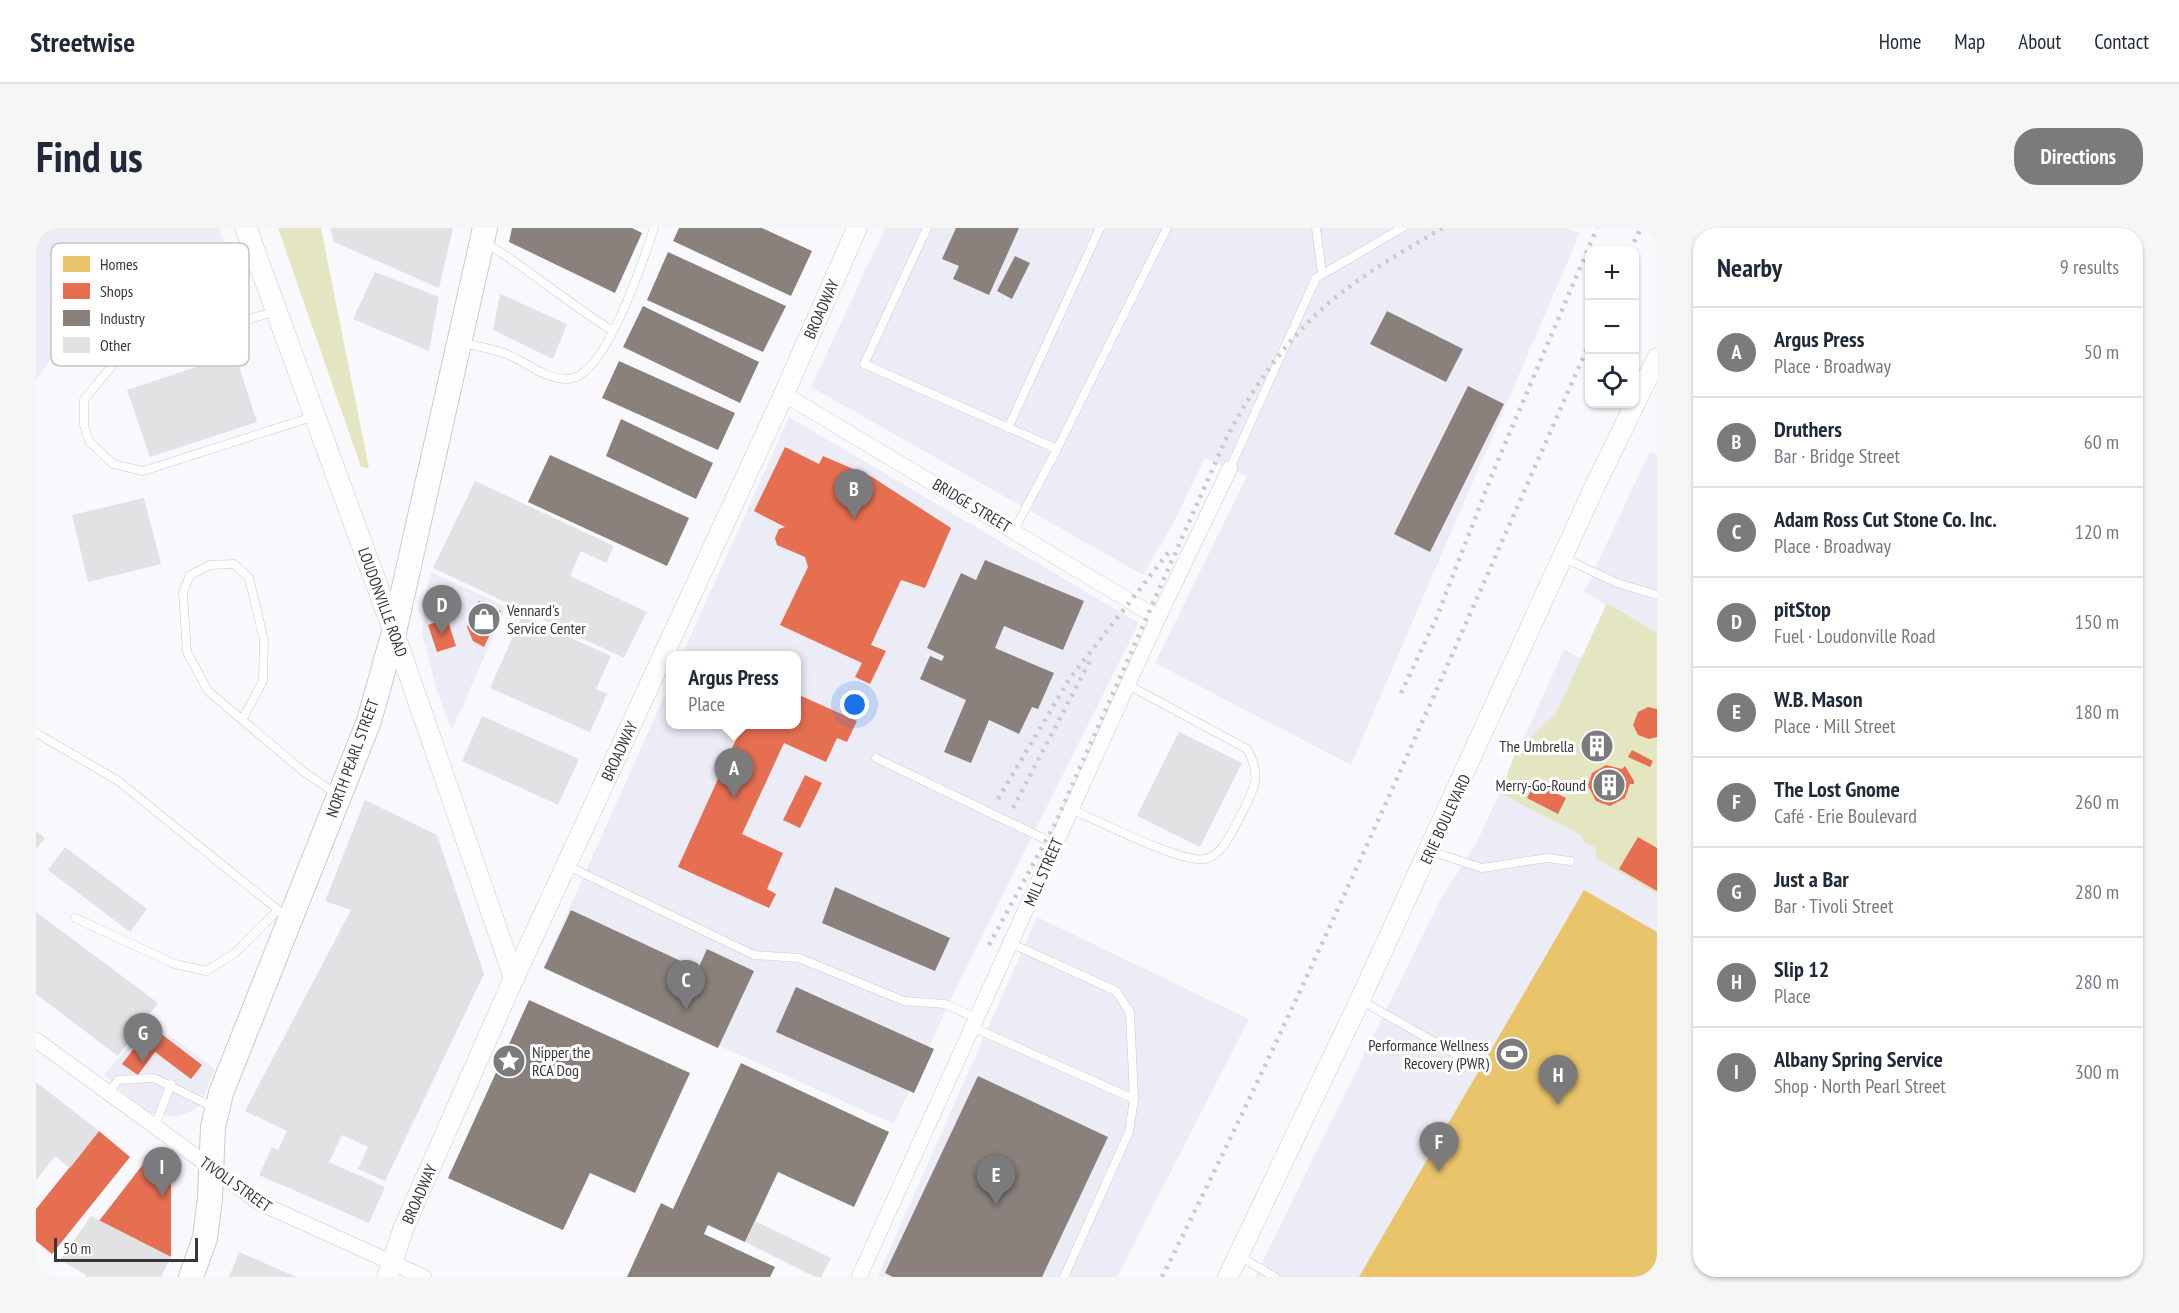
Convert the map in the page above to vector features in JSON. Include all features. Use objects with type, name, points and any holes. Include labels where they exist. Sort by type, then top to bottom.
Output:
[{"type":"main road","name":"LOUDONVILLE ROAD","points":[[246,228],[394,632]]},
{"type":"main road","name":"NORTH PEARL STREET","points":[[192,1277],[205,1239],[213,1127],[217,1109],[284,915],[339,796],[369,721],[394,632],[483,235]]},
{"type":"street","name":"BROADWAY","points":[[389,1269],[514,978],[784,394],[851,230]]},
{"type":"street","name":"ERIE BOULEVARD","points":[[1228,1277],[1430,851],[1563,557],[1657,358]]},
{"type":"street","name":"BRIDGE STREET","points":[[784,394],[1158,618]]},
{"type":"street","name":"MILL STREET","points":[[859,1277],[1158,618],[1230,468]]},
{"type":"street","name":"LOUDONVILLE ROAD","points":[[394,632],[514,978]]},
{"type":"street","name":"TIVOLI STREET","points":[[36,1040],[260,1203],[389,1269],[424,1277]]},
{"type":"lane","points":[[36,231],[45,228]]},
{"type":"lane","points":[[459,342],[505,354],[553,377],[570,379],[582,373],[601,353],[613,331],[642,264],[654,228]]},
{"type":"lane","points":[[927,228],[864,364],[1058,449]]},
{"type":"lane","points":[[1008,428],[1100,228]]},
{"type":"lane","points":[[1014,530],[1058,449],[1167,228]]},
{"type":"lane","points":[[1316,228],[1323,274]]},
{"type":"lane","points":[[1230,468],[1316,278],[1402,228]]},
{"type":"lane","points":[[483,235],[579,310],[613,331]]},
{"type":"lane","points":[[249,319],[276,310]]},
{"type":"lane","points":[[112,366],[84,400],[84,425],[89,441],[113,464],[143,471],[315,416]]},
{"type":"lane","points":[[1563,557],[1617,583],[1657,596]]},
{"type":"lane","points":[[242,720],[263,681],[264,640],[249,578],[234,564],[210,565],[190,575],[183,593],[187,652],[208,691],[242,720],[304,772],[339,796]]},
{"type":"lane","points":[[1071,809],[1182,857],[1206,859],[1224,846],[1255,787],[1256,766],[1247,749],[1128,685]]},
{"type":"lane","points":[[36,733],[117,780],[284,915],[235,953],[206,970],[175,964],[75,918]]},
{"type":"lane","points":[[876,758],[1055,844]]},
{"type":"lane","points":[[1430,851],[1482,868],[1547,858],[1570,861]]},
{"type":"lane","points":[[566,866],[754,956],[799,958],[904,1001],[945,1004],[974,1022],[1134,1099]]},
{"type":"lane","points":[[1010,943],[1116,991],[1130,1012],[1134,1099],[1130,1132],[1064,1277]]},
{"type":"lane","points":[[1360,1000],[1463,1058]]},
{"type":"lane","points":[[110,1093],[118,1080],[154,1078],[171,1084],[217,1109]]},
{"type":"lane","points":[[154,1126],[171,1084]]},
{"type":"lane","points":[[1238,1256],[1275,1277]]},
{"type":"shaded area","points":[[36,228],[219,228],[224,243],[51,243],[51,359],[36,380]]},
{"type":"shaded area","points":[[885,228],[1565,228],[1580,233],[1351,765],[1155,663],[1247,476],[1205,458],[1174,522],[1143,575],[811,387]]},
{"type":"shaded area","points":[[789,417],[1139,623],[957,986],[894,1124],[543,967],[666,692],[666,729],[801,729],[801,651],[684,651]]},
{"type":"shaded area","points":[[1650,451],[1657,455],[1657,633],[1584,592]]},
{"type":"shaded area","points":[[431,572],[506,607],[452,730],[437,691],[422,634],[426,590]]},
{"type":"shaded area","points":[[1564,649],[1657,700],[1657,1277],[1255,1277],[1440,900],[1478,840]]},
{"type":"shaded area","points":[[1037,917],[1249,1019],[1117,1277],[878,1276]]},
{"type":"shaded area","points":[[150,1021],[215,1069],[200,1105],[190,1112],[175,1117],[145,1112],[104,1075]]},
{"type":"green space","points":[[278,228],[321,228],[369,468],[361,467]]},
{"type":"green space","points":[[1607,603],[1657,633],[1657,894],[1596,858],[1596,848],[1584,842],[1581,835],[1500,793],[1516,751],[1556,713]]},
{"type":"building: Homes","points":[[1584,890],[1657,932],[1657,1277],[1359,1277]]},
{"type":"building: Shops","points":[[785,447],[819,464],[823,456],[872,477],[951,528],[925,588],[901,580],[871,645],[886,651],[870,684],[855,677],[862,663],[780,625],[808,567],[805,557],[777,545],[775,538],[779,529],[785,527],[754,511]]},
{"type":"building: Shops","name":"Vennard's Service Center","points":[[479,601],[501,611],[484,647],[473,641],[467,627]]},
{"type":"building: Shops","points":[[447,618],[456,646],[437,652],[428,625]]},
{"type":"building: Shops","points":[[801,696],[857,721],[847,742],[837,738],[826,762],[784,743],[742,834],[783,853],[767,889],[776,894],[769,908],[678,867],[741,729],[801,729]]},
{"type":"building: Shops","points":[[1648,707],[1657,709],[1657,737],[1649,739],[1638,735],[1633,725],[1638,712]]},
{"type":"building: Shops","name":"The Umbrella","points":[[1591,732],[1600,733],[1608,743],[1614,745],[1611,757],[1604,755],[1591,759],[1583,755],[1580,743],[1583,737]]},
{"type":"building: Shops","points":[[1632,750],[1653,761],[1650,767],[1628,757]]},
{"type":"building: Shops","name":"Merry-Go-Round","points":[[1606,765],[1622,769],[1625,766],[1634,781],[1634,784],[1630,784],[1625,798],[1610,806],[1596,801],[1588,786],[1592,773]]},
{"type":"building: Shops","points":[[805,775],[822,783],[800,828],[783,820]]},
{"type":"building: Shops","points":[[1535,783],[1566,798],[1558,814],[1527,798]]},
{"type":"building: Shops","points":[[1638,837],[1657,848],[1657,891],[1619,869]]},
{"type":"building: Shops","points":[[151,1026],[202,1065],[191,1079],[155,1052],[138,1075],[122,1064]]},
{"type":"building: Shops","points":[[99,1131],[130,1157],[52,1254],[36,1241],[36,1209]]},
{"type":"building: Shops","points":[[144,1163],[171,1183],[171,1257],[99,1221]]},
{"type":"building: Industry","points":[[512,228],[632,228],[642,233],[615,293],[509,242]]},
{"type":"building: Industry","points":[[679,228],[762,228],[812,251],[791,296],[673,241]]},
{"type":"building: Industry","points":[[956,228],[1019,228],[989,295],[953,279],[959,266],[942,259]]},
{"type":"building: Industry","points":[[668,252],[786,306],[763,352],[647,300]]},
{"type":"building: Industry","points":[[1015,256],[1030,263],[1012,299],[997,291]]},
{"type":"building: Industry","points":[[643,306],[759,362],[740,403],[623,347]]},
{"type":"building: Industry","points":[[1387,311],[1463,349],[1446,382],[1370,344]]},
{"type":"building: Industry","points":[[619,361],[735,413],[718,450],[602,398]]},
{"type":"building: Industry","points":[[1468,386],[1504,404],[1430,552],[1394,534]]},
{"type":"building: Industry","points":[[621,419],[713,463],[696,499],[606,456]]},
{"type":"building: Industry","points":[[550,455],[689,518],[667,566],[528,502]]},
{"type":"building: Industry","points":[[985,560],[1084,601],[1063,650],[1004,626],[995,648],[1054,673],[1038,709],[1032,707],[1019,734],[989,720],[971,763],[944,752],[966,700],[920,679],[930,656],[942,661],[944,656],[927,648],[961,573],[976,580]]},
{"type":"building: Industry","points":[[835,887],[950,938],[935,971],[822,923]]},
{"type":"building: Industry","points":[[571,910],[698,969],[707,949],[754,971],[718,1048],[544,968]]},
{"type":"building: Industry","points":[[796,987],[934,1049],[914,1093],[776,1032]]},
{"type":"building: Industry","points":[[529,1000],[690,1073],[635,1193],[590,1173],[563,1230],[448,1178]]},
{"type":"building: Industry","points":[[741,1063],[889,1132],[854,1207],[778,1172],[745,1242],[708,1225],[704,1234],[775,1267],[770,1277],[627,1277],[661,1203],[673,1209]]},
{"type":"building: Industry","points":[[978,1076],[1108,1137],[1042,1277],[893,1277],[885,1273]]},
{"type":"building: Other","points":[[330,228],[453,228],[439,288],[334,242]]},
{"type":"building: Other","points":[[375,272],[439,297],[429,351],[353,319]]},
{"type":"building: Other","points":[[500,294],[567,324],[553,359],[493,330]]},
{"type":"building: Other","points":[[199,366],[239,366],[257,422],[150,457],[127,390]]},
{"type":"building: Other","points":[[475,481],[614,546],[606,563],[581,551],[570,576],[647,612],[624,658],[433,568]]},
{"type":"building: Other","points":[[144,498],[161,564],[88,582],[72,515]]},
{"type":"building: Other","points":[[522,616],[611,656],[596,689],[607,694],[590,732],[490,688]]},
{"type":"building: Other","points":[[482,716],[579,759],[558,805],[462,761]]},
{"type":"building: Other","points":[[1179,732],[1242,763],[1200,847],[1137,816]]},
{"type":"building: Other","points":[[365,800],[437,835],[484,974],[385,1181],[358,1169],[368,1147],[342,1135],[329,1162],[385,1187],[369,1223],[259,1175],[272,1147],[278,1150],[287,1131],[245,1111],[351,910],[325,901]]},
{"type":"building: Other","points":[[36,831],[45,838],[36,850]]},
{"type":"building: Other","points":[[65,847],[147,909],[130,932],[48,870]]},
{"type":"building: Other","points":[[36,912],[158,1003],[118,1056],[36,994]]},
{"type":"building: Other","points":[[36,1082],[99,1131],[70,1168],[55,1156],[36,1180]]},
{"type":"building: Other","points":[[91,1216],[171,1257],[161,1277],[85,1277],[86,1275],[60,1260]]},
{"type":"building: Other","points":[[755,1221],[831,1258],[821,1277],[815,1277],[745,1242]]},
{"type":"building: Other","points":[[239,1252],[296,1277],[229,1277]]},
{"type":"railway","points":[[989,945],[1055,824],[1225,441],[1262,378],[1292,340],[1326,305],[1368,273],[1442,228]]},
{"type":"railway","points":[[1401,693],[1436,619],[1493,472],[1597,228]]},
{"type":"railway","points":[[1632,246],[1641,228]]},
{"type":"railway","points":[[1162,1277],[1219,1162],[1328,929],[1585,353]]},
{"type":"railway","points":[[998,799],[1070,678],[1172,548]]},
{"type":"railway","points":[[1013,808],[1092,657]]},
{"type":"place","name":"Druthers","points":[[854,519]]},
{"type":"place","name":"Vennard's Service Center","points":[[484,619]]},
{"type":"place","name":"pitStop","points":[[442,635]]},
{"type":"place","name":"The Umbrella","points":[[1597,746]]},
{"type":"place","name":"Merry-Go-Round","points":[[1609,785]]},
{"type":"place","name":"Argus Press","points":[[734,798]]},
{"type":"place","name":"Adam Ross Cut Stone Co. Inc.","points":[[686,1010]]},
{"type":"place","name":"Performance Wellness Recovery (PWR)","points":[[1512,1054]]},
{"type":"place","name":"Nipper the RCA Dog","points":[[509,1061]]},
{"type":"place","name":"Just a Bar","points":[[143,1063]]},
{"type":"place","name":"Slip 12","points":[[1558,1105]]},
{"type":"place","name":"The Lost Gnome","points":[[1439,1172]]},
{"type":"place","name":"Albany Spring Service","points":[[162,1197]]},
{"type":"place","name":"W.B. Mason","points":[[996,1205]]}]
